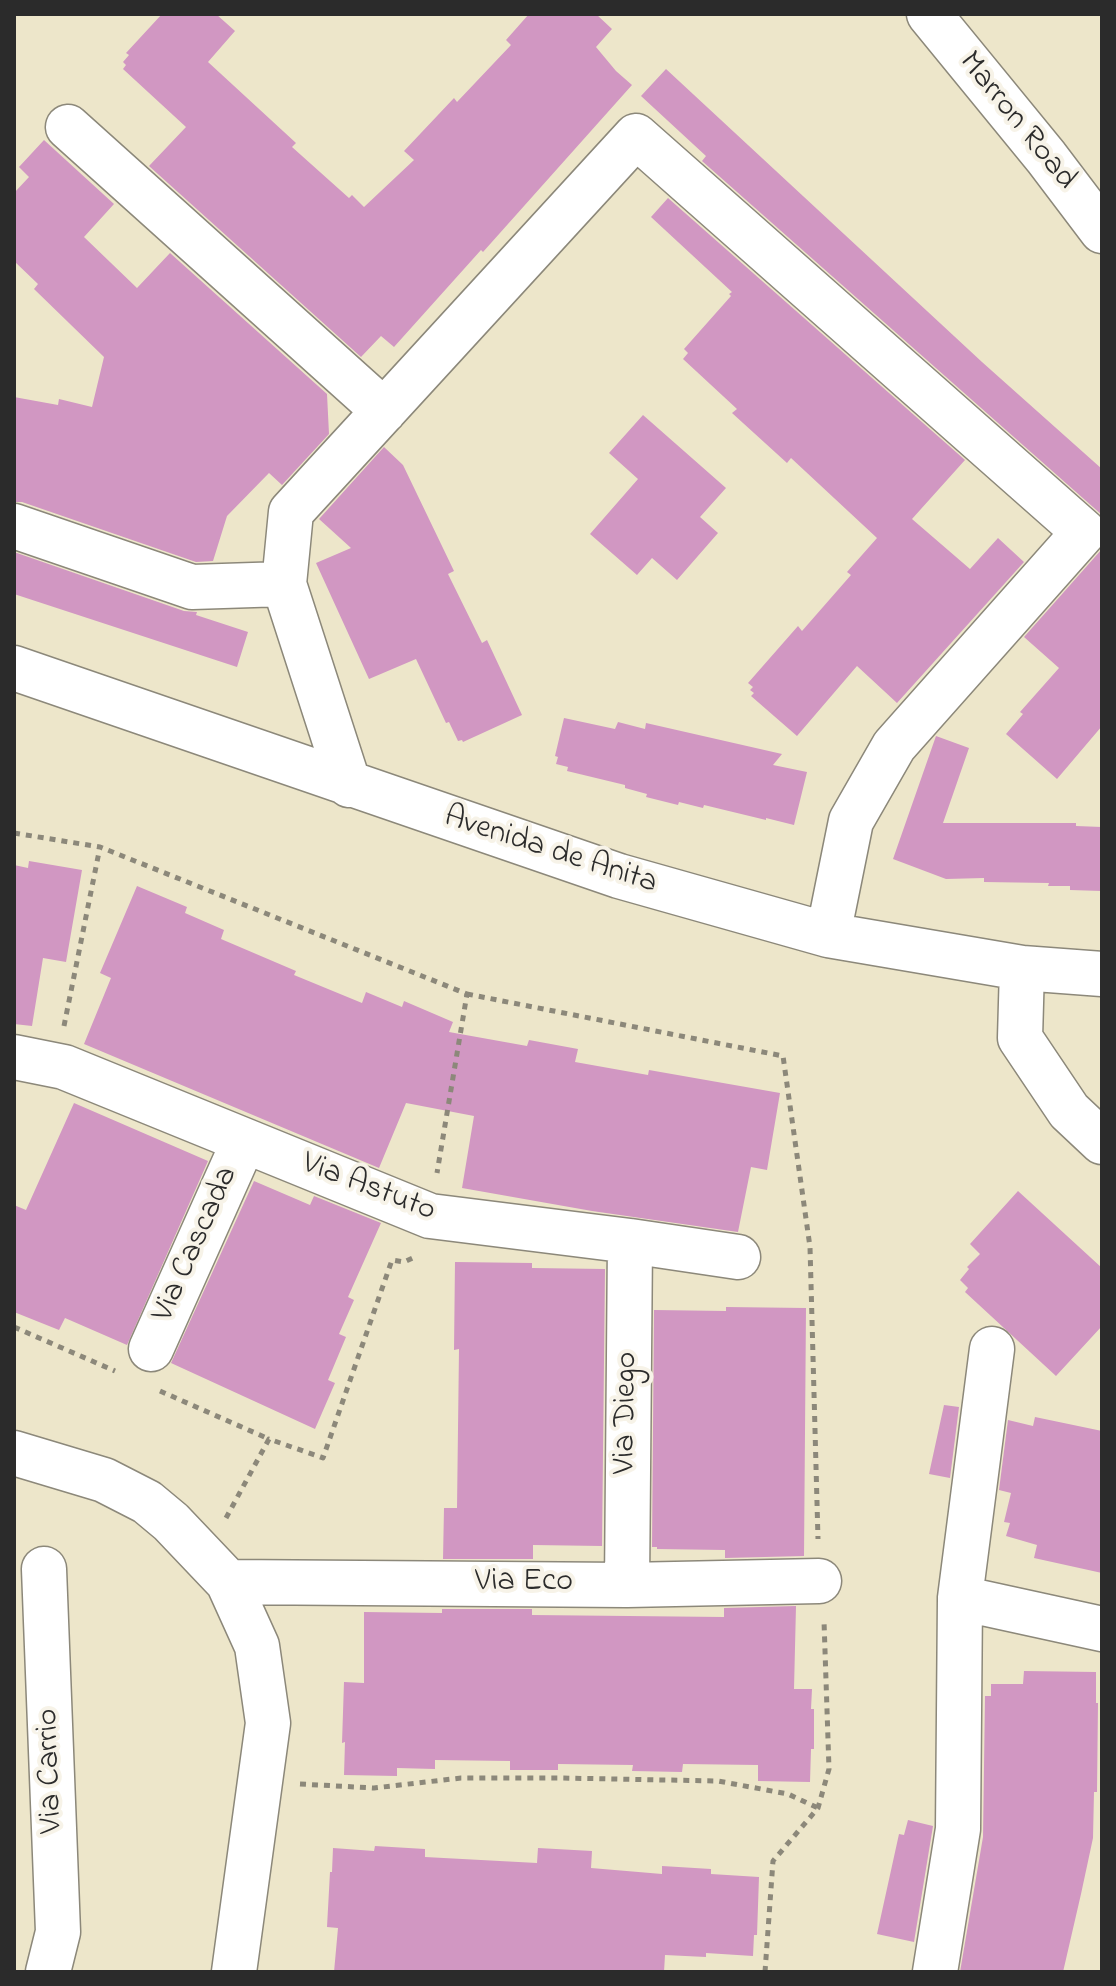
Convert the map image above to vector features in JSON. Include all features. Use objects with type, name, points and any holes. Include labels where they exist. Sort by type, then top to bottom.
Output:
[{"type":"street","name":"Marron Road","points":[[929,14],[1102,231]]},
{"type":"street","points":[[68,127],[384,411]]},
{"type":"street","points":[[349,785],[284,584],[291,512],[636,136],[1084,532],[894,746],[851,821],[828,935]]},
{"type":"street","points":[[14,526],[192,587],[284,584]]},
{"type":"street","name":"Avenida de Anita","points":[[14,668],[619,876],[828,935],[1022,968],[1102,974]]},
{"type":"street","points":[[1022,968],[1020,1038],[1069,1111],[1102,1142]]},
{"type":"street","name":"Via Astuto","points":[[14,1057],[64,1067],[430,1216],[738,1257]]},
{"type":"street","name":"Via Cascada","points":[[151,1349],[244,1141]]},
{"type":"street","name":"Via Diego","points":[[627,1585],[630,1241]]},
{"type":"street","points":[[935,1972],[958,1829],[960,1598],[992,1349]]},
{"type":"street","points":[[14,1453],[104,1480],[147,1502],[171,1522],[228,1582],[257,1646],[268,1723],[234,1972]]},
{"type":"street","name":"Via Carrio","points":[[44,1569],[58,1932],[48,1972]]},
{"type":"street","name":"Via Eco","points":[[228,1582],[627,1585],[819,1581]]},
{"type":"street","points":[[960,1598],[1102,1629]]},
{"type":"path","points":[[14,833],[100,847],[467,994],[783,1056],[810,1247],[819,1581],[824,1622],[829,1769],[818,1808],[773,1861],[765,1972]]},
{"type":"path","points":[[63,1036],[100,847]]},
{"type":"path","points":[[226,1518],[269,1439],[323,1458],[392,1260],[404,1262],[418,1256],[430,1216],[467,994]]},
{"type":"path","points":[[297,1784],[374,1788],[461,1778],[718,1781],[788,1794],[818,1808]]},
{"type":"building","points":[[162,14],[216,14],[235,31],[208,62],[296,143],[292,147],[349,198],[352,195],[364,207],[414,160],[404,151],[454,98],[457,102],[511,45],[506,40],[529,14],[596,14],[612,29],[596,47],[632,85],[394,347],[381,336],[361,357],[149,166],[186,127],[123,69],[126,65],[123,62],[129,55],[126,53]]},
{"type":"building","points":[[666,69],[1102,469],[1102,515],[702,161],[706,156],[641,96]]},
{"type":"building","points":[[44,140],[114,204],[84,237],[137,288],[170,253],[327,394],[329,434],[282,485],[269,473],[227,516],[213,561],[196,562],[22,502],[14,502],[14,397],[58,405],[59,399],[92,407],[104,357],[34,289],[38,284],[14,261],[14,193],[29,177],[19,167]]},
{"type":"building","points":[[668,198],[965,460],[912,519],[970,569],[998,538],[1024,562],[897,703],[857,666],[797,736],[751,696],[753,687],[748,683],[798,626],[802,631],[851,575],[847,572],[877,538],[791,458],[787,463],[732,413],[737,409],[683,359],[688,353],[684,349],[732,292],[651,217]]},
{"type":"building","points":[[643,415],[726,488],[700,517],[718,533],[677,580],[652,558],[637,575],[590,534],[638,479],[609,453]]},
{"type":"building","points":[[384,447],[403,465],[454,571],[448,574],[482,643],[487,640],[522,715],[463,742],[458,741],[449,722],[446,723],[416,659],[369,679],[316,563],[351,548],[319,519]]},
{"type":"building","points":[[1102,549],[1102,726],[1057,779],[1006,734],[1023,714],[1020,712],[1059,668],[1024,637]]},
{"type":"building","points":[[14,552],[184,611],[197,612],[196,615],[248,632],[237,667],[14,594]]},
{"type":"building","points":[[564,718],[615,729],[618,722],[645,729],[646,723],[782,754],[773,765],[807,772],[794,825],[704,805],[703,808],[679,802],[678,805],[646,797],[647,794],[625,788],[625,785],[567,771],[568,767],[556,764],[558,757],[555,756]]},
{"type":"building","points":[[936,736],[969,748],[943,823],[1076,823],[1076,826],[1102,827],[1102,891],[1070,890],[1070,886],[1048,886],[1049,883],[984,882],[984,878],[946,879],[893,859]]},
{"type":"building","points":[[29,861],[82,870],[66,962],[43,958],[32,1026],[14,1024],[14,865],[28,868]]},
{"type":"building","points":[[137,886],[187,907],[185,913],[224,930],[221,939],[296,971],[294,975],[362,1003],[366,992],[402,1007],[404,1001],[453,1022],[449,1032],[527,1046],[529,1040],[578,1049],[575,1062],[648,1075],[649,1070],[780,1093],[767,1170],[751,1167],[738,1232],[462,1188],[474,1116],[406,1103],[379,1168],[84,1044],[111,978],[100,973]]},
{"type":"building","points":[[74,1103],[208,1161],[127,1345],[65,1318],[59,1330],[14,1312],[14,1205],[26,1210]]},
{"type":"building","points":[[254,1181],[310,1205],[314,1196],[381,1223],[348,1297],[354,1300],[339,1334],[346,1337],[328,1380],[335,1383],[315,1429],[171,1363]]},
{"type":"building","points":[[1018,1191],[1102,1268],[1102,1326],[1056,1376],[965,1292],[968,1288],[960,1280],[980,1254],[970,1244]]},
{"type":"building","points":[[455,1262],[532,1263],[532,1268],[605,1269],[602,1546],[533,1545],[533,1559],[443,1559],[444,1508],[457,1508],[459,1349],[454,1350]]},
{"type":"building","points":[[726,1307],[806,1308],[804,1556],[725,1558],[725,1550],[652,1547],[654,1310],[726,1311]]},
{"type":"building","points":[[944,1405],[959,1407],[950,1478],[929,1474]]},
{"type":"building","points":[[1035,1417],[1102,1431],[1102,1573],[1034,1558],[1037,1545],[1006,1536],[1010,1523],[1004,1522],[1011,1493],[999,1490],[1008,1420],[1033,1426]]},
{"type":"building","points":[[796,1606],[794,1689],[812,1689],[811,1709],[814,1709],[810,1782],[758,1781],[758,1765],[683,1764],[682,1772],[632,1771],[633,1765],[558,1764],[558,1770],[510,1770],[510,1761],[435,1760],[435,1769],[397,1768],[397,1776],[344,1775],[344,1682],[364,1683],[364,1612],[532,1609],[532,1615],[724,1617],[724,1608]]},
{"type":"building","points":[[1024,1671],[1096,1672],[1097,1792],[1094,1792],[1093,1838],[1063,1972],[960,1972],[983,1837],[985,1696],[991,1696],[991,1684],[1023,1684]]},
{"type":"building","points":[[908,1820],[933,1826],[914,1942],[877,1934],[899,1834],[904,1835]]},
{"type":"building","points":[[375,1846],[425,1849],[425,1857],[537,1863],[538,1848],[592,1851],[591,1868],[662,1874],[662,1866],[711,1869],[711,1874],[759,1877],[753,1956],[706,1953],[706,1957],[665,1955],[664,1972],[334,1972],[338,1928],[327,1927],[333,1848],[374,1851]]}]
